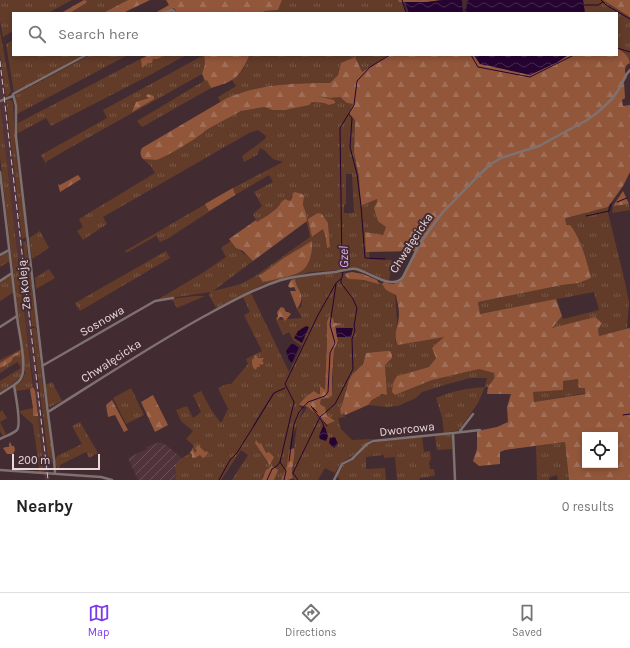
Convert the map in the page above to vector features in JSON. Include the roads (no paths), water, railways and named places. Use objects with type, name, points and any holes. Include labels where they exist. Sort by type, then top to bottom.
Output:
[{"type":"street","points":[[165,12],[170,10],[173,10],[174,12]]},
{"type":"street","points":[[0,101],[84,56]]},
{"type":"street","name":"Chwałęcicka","points":[[48,412],[170,334],[249,292],[275,282],[302,275],[343,270],[357,270],[391,283],[399,281],[420,243],[442,213],[481,173],[501,158],[539,146],[587,120],[612,99],[630,70]]},
{"type":"street","name":"Za Koleją","points":[[13,95],[16,106],[16,137],[55,473]]},
{"type":"street","points":[[0,172],[22,348],[23,373],[20,380],[0,394]]},
{"type":"street","points":[[0,204],[4,202]]},
{"type":"street","points":[[0,255],[10,250]]},
{"type":"street","points":[[0,280],[12,272]]},
{"type":"street","name":"Sosnowa","points":[[42,366],[155,301],[173,298]]},
{"type":"street","points":[[0,326],[17,316]]},
{"type":"street","points":[[0,439],[17,429],[19,425],[14,385]]},
{"type":"street","points":[[460,432],[473,414]]},
{"type":"street","name":"Dworcowa","points":[[334,480],[342,464],[373,441],[480,430]]},
{"type":"street","name":"Dworcowa","points":[[453,433],[455,480]]},
{"type":"street","points":[[0,470],[101,477],[112,480]]},
{"type":"water","points":[[461,0],[463,12],[409,12],[405,2]]},
{"type":"water","points":[[469,0],[583,0],[585,12],[466,12],[467,2]]},
{"type":"water","points":[[475,56],[566,56],[556,63],[530,75],[480,64]]},
{"type":"water","points":[[306,326],[309,327],[302,343],[294,338],[298,331]]},
{"type":"water","points":[[336,328],[353,328],[351,337],[337,337]]},
{"type":"water","points":[[292,343],[299,347],[292,363],[289,360],[286,351]]},
{"type":"water","points":[[323,426],[325,427],[328,436],[326,441],[320,439],[319,436]]},
{"type":"water","points":[[335,437],[338,444],[334,448],[329,443],[330,438]]},
{"type":"waterway","points":[[402,0],[406,12]]},
{"type":"waterway","points":[[601,0],[606,5],[630,19]]},
{"type":"waterway","points":[[584,5],[598,5],[603,2]]},
{"type":"waterway","name":"Gzel","points":[[618,48],[630,52]]},
{"type":"waterway","name":"Gzel","points":[[342,269],[340,128],[354,105],[357,81],[370,67],[388,56]]},
{"type":"waterway","name":"Gzel","points":[[472,56],[478,67],[530,77],[572,56]]},
{"type":"waterway","points":[[349,114],[352,118],[350,147],[357,174],[365,258],[385,259]]},
{"type":"waterway","points":[[617,202],[627,198]]},
{"type":"waterway","points":[[586,216],[609,211],[611,204]]},
{"type":"waterway","name":"Gzel","points":[[267,480],[272,469],[280,462],[294,402],[285,384],[318,315],[336,283],[342,278],[343,272]]},
{"type":"waterway","points":[[298,480],[293,473],[320,417],[335,404],[353,369],[352,339],[355,330],[354,326],[357,308],[353,299],[341,283],[341,279]]},
{"type":"waterway","points":[[289,461],[294,424],[299,412],[308,402],[325,396],[328,392],[330,353],[335,343],[330,325],[336,284]]},
{"type":"waterway","points":[[219,480],[230,460],[237,453],[274,393],[285,388]]},
{"type":"waterway","points":[[311,406],[324,427]]},
{"type":"waterway","points":[[313,408],[317,412]]},
{"type":"waterway","points":[[623,415],[630,414]]},
{"type":"waterway","points":[[324,422],[327,426]]},
{"type":"waterway","points":[[280,462],[286,471],[284,480]]},
{"type":"railway","points":[[0,61],[48,480]]}]
